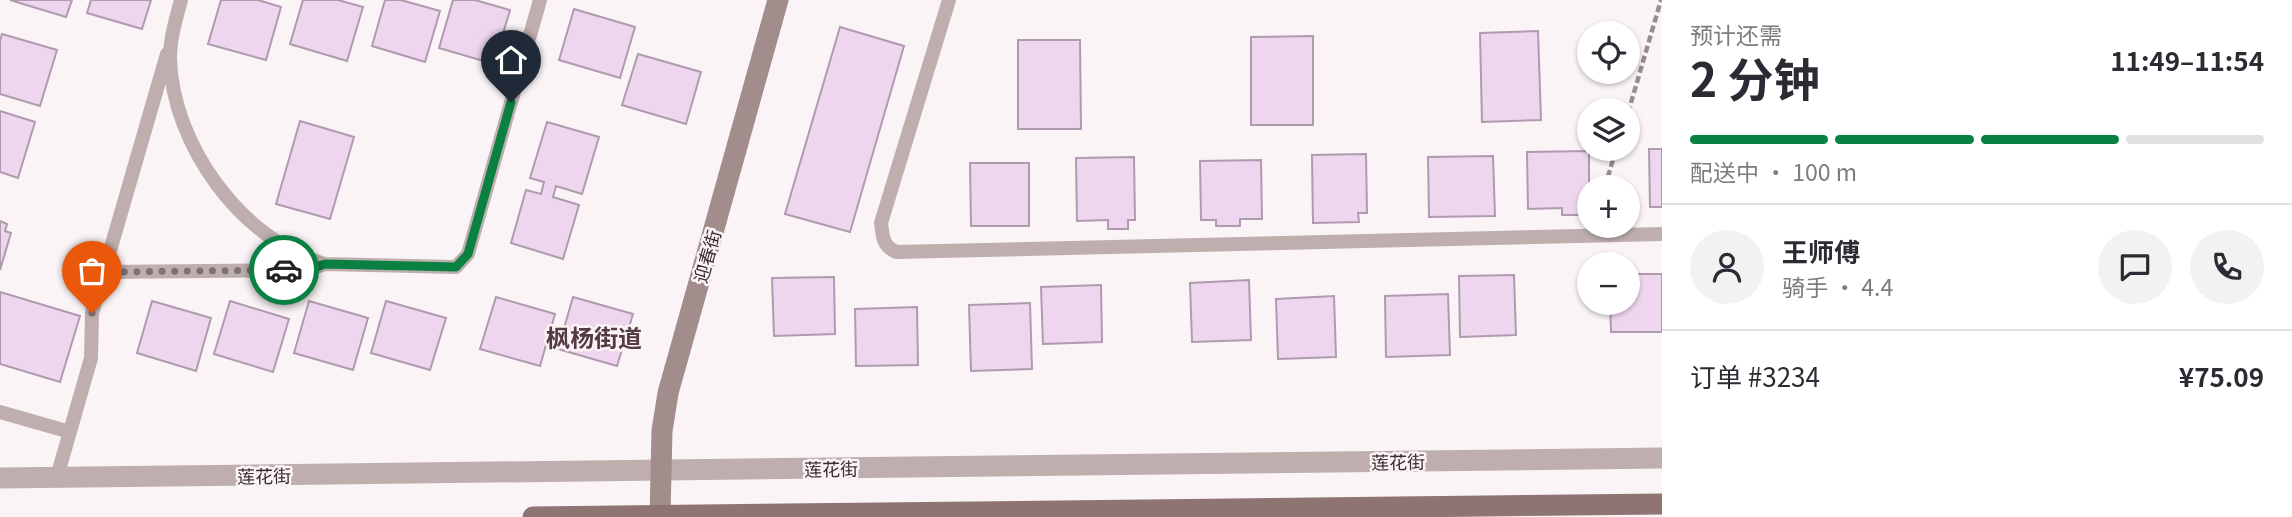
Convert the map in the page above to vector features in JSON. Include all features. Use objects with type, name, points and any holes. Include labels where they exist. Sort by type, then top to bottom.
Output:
[{"type":"main road","points":[[533,517],[1662,504]]},
{"type":"street","name":"迎春街","points":[[660,516],[662,431],[668,393],[778,0]]},
{"type":"street","name":"莲花街","points":[[0,478],[1662,458]]},
{"type":"lane","points":[[58,477],[91,358],[92,313],[181,0]]},
{"type":"lane","points":[[172,36],[170,57],[175,96],[187,136],[207,170],[251,221],[275,241],[304,258],[325,264],[456,267],[468,254],[540,0]]},
{"type":"lane","points":[[948,0],[881,223],[883,242],[887,248],[896,252],[1662,234]]},
{"type":"lane","points":[[104,272],[308,270],[325,264]]},
{"type":"lane","points":[[0,412],[70,432]]},
{"type":"path","points":[[1632,98],[1661,0]]},
{"type":"building","points":[[10,0],[72,0],[66,17]]},
{"type":"building","points":[[91,0],[151,0],[142,29],[87,13]]},
{"type":"building","points":[[221,0],[258,0],[281,7],[266,60],[208,44]]},
{"type":"building","points":[[303,0],[338,0],[363,7],[347,61],[290,44]]},
{"type":"building","points":[[385,0],[401,0],[440,11],[425,62],[372,46]]},
{"type":"building","points":[[453,0],[475,0],[510,10],[494,64],[439,48]]},
{"type":"building","points":[[574,9],[635,27],[620,78],[559,60]]},
{"type":"building","points":[[840,27],[904,46],[850,232],[785,214]]},
{"type":"building","points":[[1538,31],[1541,120],[1482,122],[1480,33]]},
{"type":"building","points":[[2,34],[57,50],[40,106],[0,94]]},
{"type":"building","points":[[1313,36],[1313,125],[1251,125],[1251,37]]},
{"type":"building","points":[[1018,40],[1080,40],[1081,129],[1018,129]]},
{"type":"building","points":[[638,54],[701,72],[686,124],[622,105]]},
{"type":"building","points":[[0,111],[35,122],[18,178],[0,172]]},
{"type":"building","points":[[300,121],[354,137],[330,219],[276,204]]},
{"type":"building","points":[[547,122],[599,137],[582,194],[556,186],[553,197],[579,205],[563,259],[511,243],[526,190],[541,194],[544,182],[530,178]]},
{"type":"building","points":[[1649,149],[1662,149],[1662,207],[1650,207]]},
{"type":"building","points":[[1577,151],[1577,161],[1589,161],[1589,175],[1577,175],[1577,215],[1562,215],[1562,208],[1528,209],[1527,152]]},
{"type":"building","points":[[1366,154],[1367,213],[1358,213],[1359,222],[1313,223],[1312,155]]},
{"type":"building","points":[[1493,156],[1495,216],[1429,217],[1428,157]]},
{"type":"building","points":[[1134,157],[1135,220],[1128,220],[1128,229],[1108,229],[1108,220],[1077,221],[1076,158]]},
{"type":"building","points":[[1261,160],[1262,219],[1240,219],[1240,226],[1216,226],[1216,220],[1201,220],[1200,161]]},
{"type":"building","points":[[970,163],[1029,163],[1029,226],[971,226]]},
{"type":"building","points":[[0,221],[7,224],[5,231],[11,233],[0,270]]},
{"type":"building","points":[[1640,274],[1662,274],[1662,332],[1611,332],[1610,315],[1640,315]]},
{"type":"building","points":[[1514,275],[1516,335],[1460,337],[1459,276]]},
{"type":"building","points":[[834,277],[835,334],[774,336],[772,278]]},
{"type":"building","points":[[1249,280],[1251,340],[1192,342],[1190,283]]},
{"type":"building","points":[[1101,285],[1102,342],[1043,344],[1041,287]]},
{"type":"building","points":[[0,292],[80,316],[60,382],[0,364]]},
{"type":"building","points":[[1448,294],[1450,355],[1386,357],[1385,296]]},
{"type":"building","points":[[1334,296],[1336,357],[1278,359],[1276,299]]},
{"type":"building","points":[[496,297],[555,314],[540,366],[480,349]]},
{"type":"building","points":[[573,297],[633,314],[617,366],[558,349]]},
{"type":"building","points":[[152,301],[211,318],[196,371],[137,353]]},
{"type":"building","points":[[230,301],[289,319],[273,372],[214,354]]},
{"type":"building","points":[[309,301],[368,318],[353,370],[294,353]]},
{"type":"building","points":[[386,301],[446,318],[430,370],[371,353]]},
{"type":"building","points":[[1030,303],[1032,369],[971,371],[969,305]]},
{"type":"building","points":[[917,307],[918,365],[856,366],[855,309]]},
{"type":"way so far","points":[[92,313],[104,272],[284,270]]},
{"type":"district","name":"枫杨街道","points":[[594,336]]},
{"type":"route","points":[[284,270],[308,270],[325,264],[456,267],[468,254],[511,102]]}]
